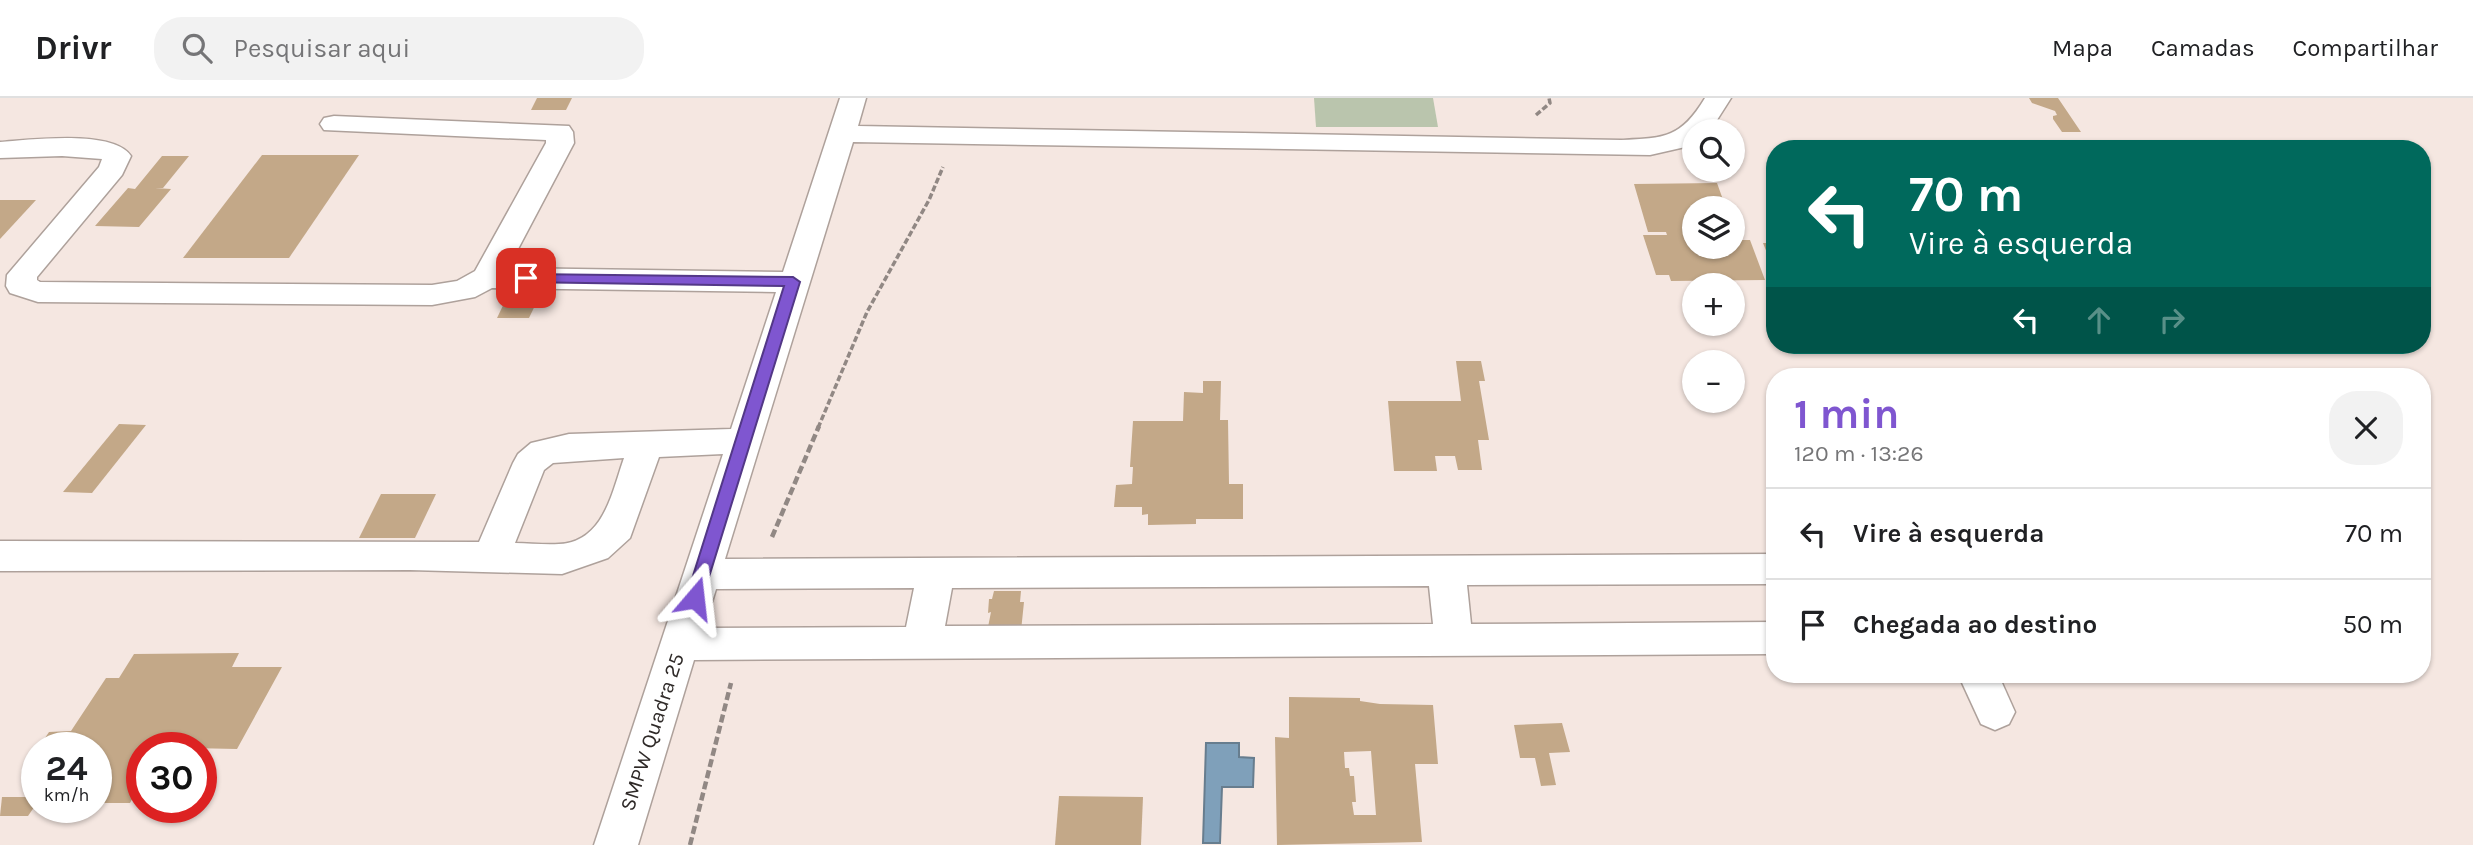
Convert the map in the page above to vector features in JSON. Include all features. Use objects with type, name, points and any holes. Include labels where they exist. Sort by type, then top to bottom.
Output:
[{"type":"street","name":"SMPW Quadra 25","points":[[616,845],[853,98]]},
{"type":"street","points":[[1706,119],[1718,99]]},
{"type":"street","points":[[334,124],[559,132],[560,143],[487,278]]},
{"type":"street","points":[[842,134],[1621,148],[1658,146],[1682,139]]},
{"type":"street","points":[[0,150],[94,149],[113,152],[117,156],[112,169],[22,275],[20,282],[25,290],[432,295],[464,290],[487,278],[793,282]]},
{"type":"street","points":[[491,556],[530,463],[554,449],[743,441]]},
{"type":"street","points":[[0,556],[491,556],[562,559],[596,548],[617,528],[646,444]]},
{"type":"street","points":[[702,574],[1766,569]]},
{"type":"street","points":[[1446,570],[1454,640]]},
{"type":"street","points":[[922,643],[936,573]]},
{"type":"street","points":[[680,644],[1766,638]]},
{"type":"street","points":[[1982,683],[1995,712]]},
{"type":"path","points":[[757,574],[867,312],[929,200],[957,136]]},
{"type":"path","points":[[690,845],[741,644]]},
{"type":"green space","points":[[1314,98],[1433,98],[1438,127],[1316,127]]},
{"type":"water","points":[[1206,743],[1239,743],[1239,757],[1254,758],[1253,787],[1222,787],[1220,843],[1203,843]]},
{"type":"building","points":[[537,98],[572,98],[566,110],[531,110]]},
{"type":"building","points":[[2029,98],[2058,98],[2081,132],[2062,132],[2053,119],[2053,116],[2057,115],[2055,111],[2032,103]]},
{"type":"building","points":[[262,155],[359,155],[289,258],[183,258]]},
{"type":"building","points":[[162,156],[189,156],[163,188],[155,188],[171,189],[139,227],[95,226],[128,188],[135,189]]},
{"type":"building","points":[[1717,183],[1722,196],[1682,196],[1682,259],[1745,259],[1745,240],[1750,240],[1765,280],[1745,280],[1745,273],[1682,273],[1682,281],[1671,281],[1669,275],[1656,275],[1643,235],[1667,235],[1666,232],[1648,232],[1634,184]]},
{"type":"building","points":[[0,200],[36,200],[0,239]]},
{"type":"building","points":[[509,293],[541,293],[529,318],[497,318]]},
{"type":"building","points":[[1456,361],[1481,361],[1485,381],[1479,381],[1489,440],[1478,440],[1482,470],[1458,470],[1455,456],[1435,456],[1437,471],[1394,471],[1388,401],[1461,401]]},
{"type":"building","points":[[1203,381],[1221,381],[1220,420],[1228,420],[1229,484],[1243,484],[1243,519],[1196,519],[1196,524],[1148,525],[1148,514],[1142,515],[1142,507],[1114,507],[1116,485],[1132,484],[1133,467],[1130,467],[1133,421],[1183,421],[1184,392],[1203,393]]},
{"type":"building","points":[[119,424],[146,425],[92,493],[63,492]]},
{"type":"building","points":[[381,494],[436,494],[415,538],[359,538]]},
{"type":"building","points":[[994,591],[1021,591],[1020,602],[1024,602],[1021,631],[987,632],[991,612],[988,613],[989,599],[992,599]]},
{"type":"building","points":[[239,653],[232,667],[282,667],[237,749],[217,749],[217,732],[126,732],[126,803],[112,803],[112,732],[49,732],[71,731],[106,678],[119,678],[134,654]]},
{"type":"building","points":[[1289,697],[1360,698],[1360,701],[1380,704],[1433,705],[1438,764],[1415,764],[1422,842],[1277,845],[1275,737],[1289,738]],"holes":[[[1371,751],[1376,815],[1354,815],[1354,776],[1350,776],[1349,768],[1345,768],[1344,752]]]},
{"type":"building","points":[[1562,723],[1570,752],[1549,753],[1556,785],[1541,786],[1535,758],[1520,758],[1514,725]]},
{"type":"building","points":[[1059,796],[1143,797],[1141,845],[1055,845]]},
{"type":"building","points":[[2,797],[21,797],[21,816],[0,816]]},
{"type":"route","points":[[526,278],[793,282],[695,598]]}]
